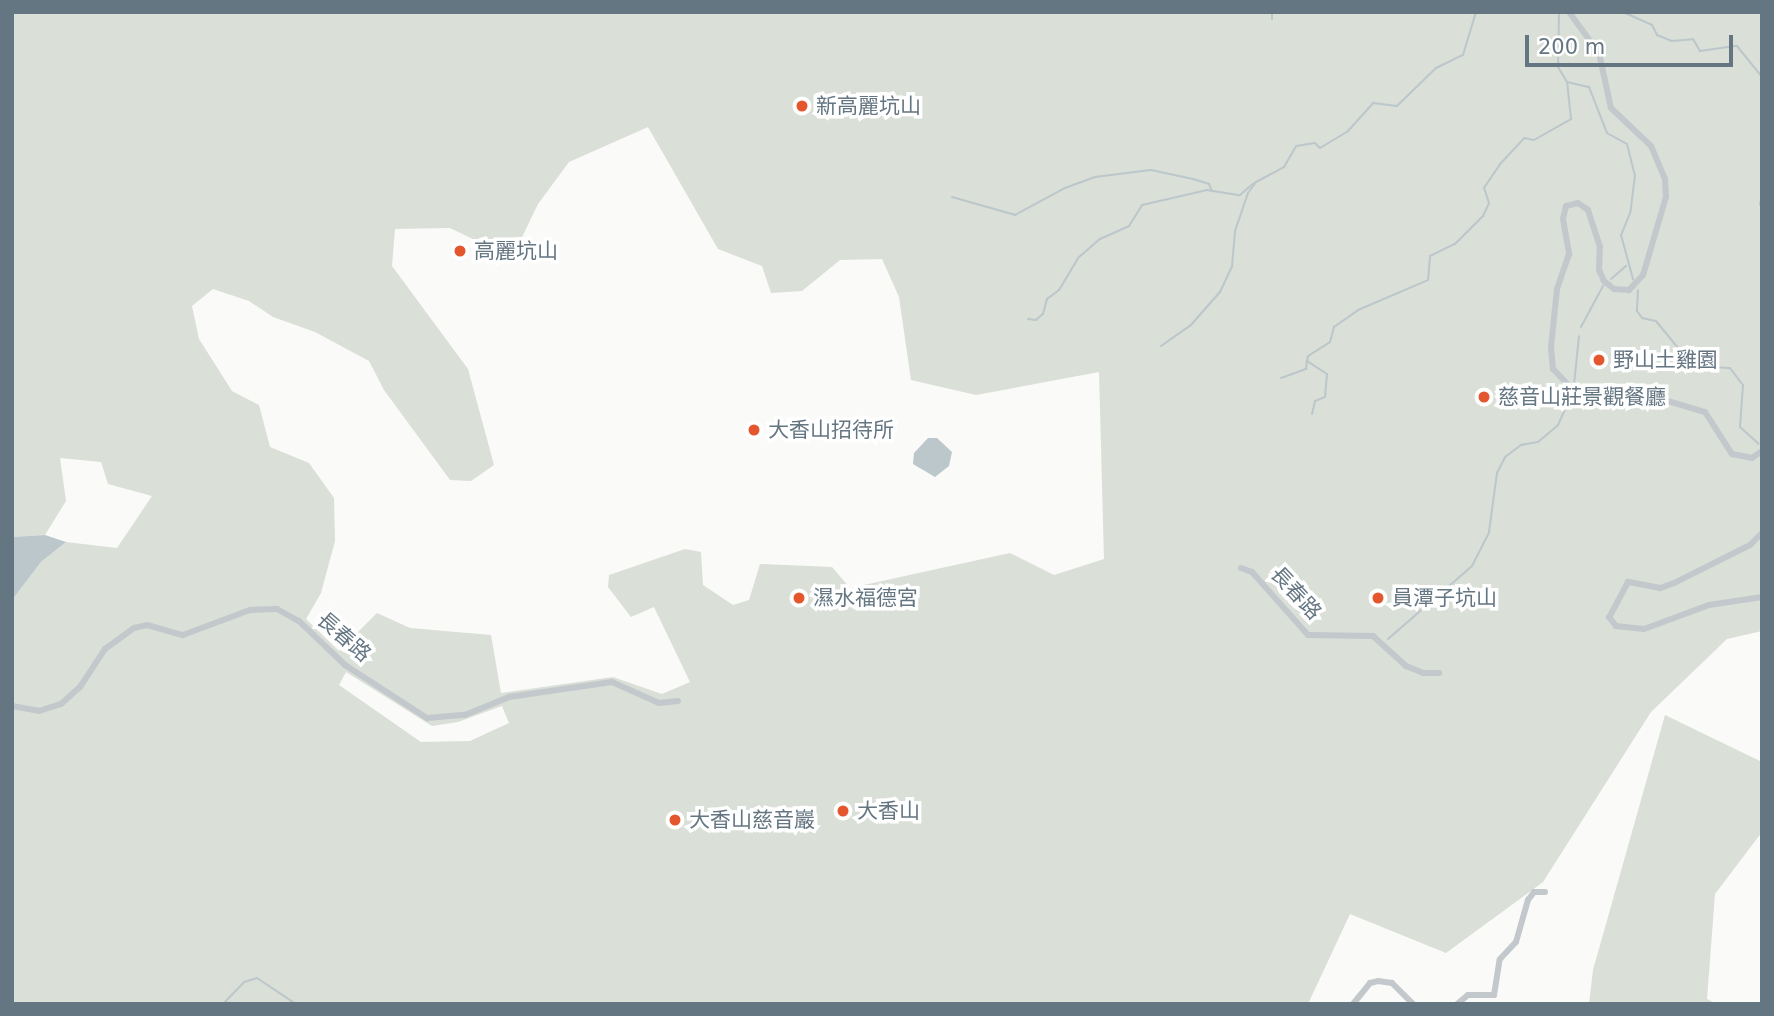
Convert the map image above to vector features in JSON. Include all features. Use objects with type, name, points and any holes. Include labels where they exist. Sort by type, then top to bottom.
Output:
[{"type":"street","points":[[1569,12],[1599,53],[1611,108],[1651,146],[1665,179],[1666,197],[1643,275],[1629,289],[1614,289],[1604,281],[1599,270],[1600,247],[1588,210],[1578,203],[1566,206],[1563,219],[1569,254],[1558,289],[1551,347],[1553,369],[1572,390],[1616,403],[1661,399],[1704,412],[1732,454],[1752,458],[1762,451]]},
{"type":"street","points":[[1762,533],[1750,545],[1674,583],[1660,587],[1628,582],[1609,617],[1616,626],[1644,629],[1709,605],[1762,597]]},
{"type":"street","name":"長春路","points":[[1241,568],[1252,572],[1307,635],[1373,636],[1406,666],[1423,673],[1439,673]]},
{"type":"street","name":"長春路","points":[[12,706],[39,711],[61,704],[80,687],[105,649],[134,628],[147,625],[183,635],[250,610],[277,608],[299,621],[345,665],[427,718],[465,715],[509,697],[611,682],[659,703],[678,701]]},
{"type":"street","points":[[1457,1004],[1468,995],[1494,995],[1500,959],[1516,942],[1528,900],[1534,892],[1545,892]]},
{"type":"street","points":[[1353,1004],[1370,983],[1378,981],[1392,983],[1413,1004]]},
{"type":"shaded area","points":[[12,12],[1762,12],[1762,631],[1727,639],[1651,712],[1543,882],[1446,953],[1350,914],[1308,1004],[12,1004],[12,600],[41,562],[66,542],[117,548],[152,496],[108,484],[101,462],[60,458],[66,501],[45,535],[12,537]],"holes":[[[648,127],[718,249],[762,266],[771,293],[802,291],[840,260],[882,259],[899,297],[911,380],[976,395],[1099,372],[1104,559],[1054,575],[1010,553],[850,588],[832,567],[760,564],[749,600],[733,605],[703,585],[701,552],[685,549],[609,575],[608,587],[631,617],[654,607],[690,682],[662,694],[613,677],[501,693],[491,635],[410,628],[377,613],[339,651],[306,619],[321,593],[335,541],[334,498],[309,463],[270,447],[259,405],[232,391],[199,339],[192,306],[213,289],[249,301],[273,317],[315,332],[369,361],[384,390],[450,480],[471,481],[494,465],[468,369],[392,266],[395,229],[450,228],[512,258],[538,204],[569,162]],[[346,672],[432,726],[458,722],[502,706],[509,723],[470,741],[421,742],[339,685]]]},
{"type":"shaded area","points":[[928,438],[937,438],[952,452],[949,466],[935,477],[913,464],[914,453]]},
{"type":"shaded area","points":[[45,535],[66,542],[41,562],[12,600],[12,537]]},
{"type":"shaded area","points":[[1665,715],[1762,762],[1762,832],[1715,894],[1707,999],[1717,1004],[1589,1004],[1593,970]]},
{"type":"waterway","points":[[1272,12],[1272,19]]},
{"type":"waterway","points":[[1161,346],[1190,326],[1220,292],[1232,266],[1235,231],[1248,193],[1256,182],[1284,167],[1296,146],[1315,143],[1320,148],[1348,131],[1373,103],[1397,106],[1436,68],[1463,55],[1476,12]]},
{"type":"waterway","points":[[1559,12],[1558,67],[1567,82],[1589,87],[1607,133],[1627,144],[1635,175],[1630,213],[1621,235],[1633,279]]},
{"type":"waterway","points":[[1623,12],[1652,25],[1657,35],[1672,41],[1693,39],[1700,51],[1737,46],[1762,77]]},
{"type":"waterway","points":[[1312,414],[1315,401],[1325,397],[1327,374],[1307,361],[1308,356],[1330,342],[1334,327],[1358,310],[1428,280],[1430,256],[1455,244],[1483,216],[1489,203],[1484,188],[1501,163],[1524,138],[1534,140],[1571,119],[1567,82]]},
{"type":"waterway","points":[[952,197],[1015,215],[1065,188],[1095,177],[1151,170],[1209,184],[1212,191]]},
{"type":"waterway","points":[[1028,319],[1036,320],[1043,314],[1047,299],[1059,290],[1078,258],[1100,239],[1129,226],[1142,205],[1207,190],[1240,195],[1254,183]]},
{"type":"waterway","points":[[1611,279],[1626,266]]},
{"type":"waterway","points":[[1581,327],[1603,286]]},
{"type":"waterway","points":[[1638,290],[1637,311],[1642,318],[1656,321],[1692,365],[1730,368],[1743,385],[1740,427],[1759,444]]},
{"type":"waterway","points":[[1574,385],[1579,336]]},
{"type":"waterway","points":[[1281,378],[1306,369],[1307,361]]},
{"type":"waterway","points":[[1388,639],[1472,566],[1489,532],[1497,473],[1505,457],[1521,445],[1538,442],[1558,425],[1571,396]]},
{"type":"waterway","points":[[223,1004],[244,982],[257,978],[296,1004]]},
{"type":"place","name":"新高麗坑山","points":[[802,106]]},
{"type":"place","name":"高麗坑山","points":[[460,251]]},
{"type":"place","name":"野山土雞園","points":[[1599,360]]},
{"type":"place","name":"慈音山莊景觀餐廳","points":[[1484,397]]},
{"type":"place","name":"大香山招待所","points":[[754,430]]},
{"type":"place","name":"濕水福德宮","points":[[799,598]]},
{"type":"place","name":"員潭子坑山","points":[[1378,598]]},
{"type":"place","name":"大香山","points":[[843,811]]},
{"type":"place","name":"大香山慈音巖","points":[[675,820]]}]
